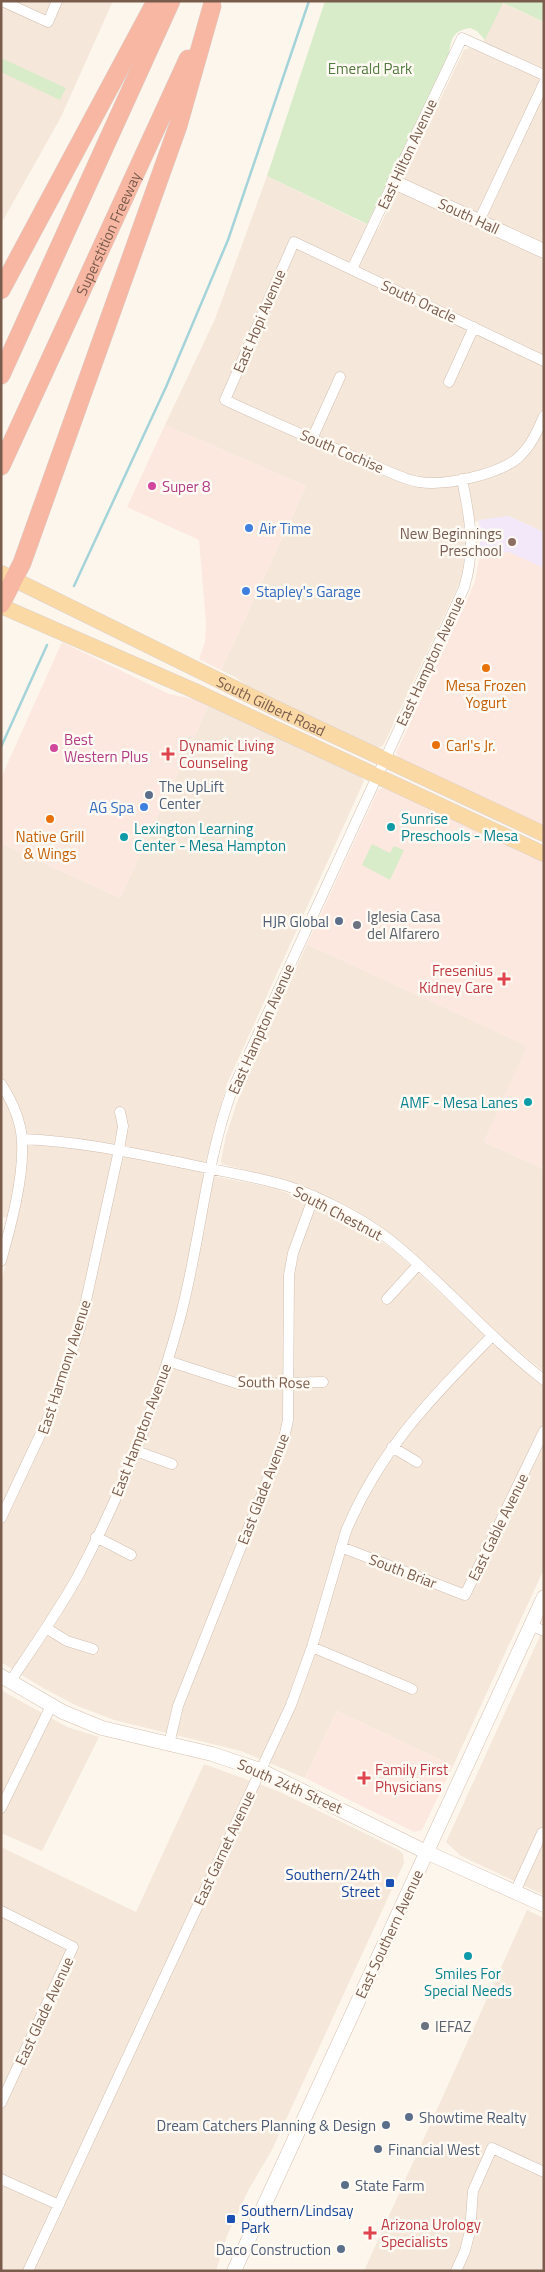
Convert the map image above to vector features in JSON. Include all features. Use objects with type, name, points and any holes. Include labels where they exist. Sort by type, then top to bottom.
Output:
[{"type":"highway","points":[[1,290],[156,1]]},
{"type":"highway","points":[[1,375],[171,1]]},
{"type":"highway","points":[[1,605],[8,576],[22,563],[178,126],[213,4]]},
{"type":"highway","name":"Superstition Freeway","points":[[1,466],[213,4]]},
{"type":"main road","name":"South Gilbert Road","points":[[8,576],[247,694],[544,834]]},
{"type":"main road","name":"South Gilbert Road","points":[[1,605],[544,854]]},
{"type":"street","points":[[2,1],[48,22],[57,1]]},
{"type":"street","name":"East Hilton Avenue","points":[[352,269],[462,38],[544,75]]},
{"type":"street","points":[[479,221],[544,83]]},
{"type":"street","name":"South Hall","points":[[394,182],[544,251]]},
{"type":"street","name":"South Oracle","points":[[294,242],[544,360]]},
{"type":"street","name":"East Hopi Avenue","points":[[225,400],[294,242]]},
{"type":"street","points":[[449,382],[474,327]]},
{"type":"street","points":[[312,439],[340,377]]},
{"type":"street","name":"South Cochise","points":[[225,400],[312,439],[418,482],[462,480]]},
{"type":"street","points":[[462,480],[489,472],[517,459],[533,440],[544,416]]},
{"type":"street","name":"East Hampton Avenue","points":[[6,1679],[46,1628],[78,1574],[136,1451],[154,1405],[168,1362],[191,1276],[211,1169],[223,1118],[236,1083],[459,601],[469,572],[472,537],[462,480]]},
{"type":"street","points":[[1,1084],[12,1101],[22,1139],[19,1177],[1,1261]]},
{"type":"street","name":"East Harmony Avenue","points":[[1,1518],[49,1416],[80,1328],[119,1150],[123,1126],[120,1112]]},
{"type":"street","name":"South Chestnut","points":[[22,1139],[75,1142],[119,1150],[280,1184],[314,1196],[389,1240],[492,1336],[544,1380]]},
{"type":"street","name":"East Glade Avenue","points":[[169,1744],[178,1706],[284,1438],[288,1420],[289,1275],[293,1254],[314,1196]]},
{"type":"street","points":[[388,1299],[418,1265]]},
{"type":"street","name":"East Garnet Avenue","points":[[28,2271],[291,1705],[312,1647],[341,1547],[356,1508],[392,1447],[427,1403],[492,1336]]},
{"type":"street","name":"South Rose","points":[[168,1362],[239,1384],[323,1382]]},
{"type":"street","name":"East Gable Avenue","points":[[465,1595],[544,1431]]},
{"type":"street","points":[[392,1447],[417,1462]]},
{"type":"street","points":[[136,1451],[172,1464]]},
{"type":"street","points":[[96,1537],[131,1555]]},
{"type":"street","name":"South Briar","points":[[341,1547],[465,1595]]},
{"type":"street","name":"East Southern Avenue","points":[[234,2271],[426,1852],[537,1628],[544,1597]]},
{"type":"street","points":[[46,1628],[67,1641],[93,1649]]},
{"type":"street","points":[[312,1647],[412,1689]]},
{"type":"street","name":"South 24th Street","points":[[6,1679],[51,1706],[102,1728],[212,1754],[260,1770],[426,1852],[544,1905]]},
{"type":"street","points":[[1,1808],[51,1706]]},
{"type":"street","points":[[515,1892],[542,1833]]},
{"type":"street","name":"East Glade Avenue","points":[[1,1911],[73,1947],[1,2103]]},
{"type":"street","points":[[456,2271],[465,2251],[470,2231],[473,2191],[492,2148],[544,2172]]},
{"type":"street","points":[[1,2179],[59,2205]]},
{"type":"shaded area","points":[[1,1],[113,1],[61,117],[1,224]]},
{"type":"shaded area","points":[[502,3],[544,22],[544,532],[508,516],[464,524],[467,553],[462,578],[384,744],[381,747],[373,747],[250,688],[221,670],[306,486],[165,425],[215,319],[267,176],[378,230],[464,50],[470,48],[479,51]]},
{"type":"shaded area","points":[[165,425],[306,486],[221,670],[199,659],[205,642],[206,623],[199,540],[127,507]]},
{"type":"shaded area","name":"New Beginnings Preschool","points":[[508,516],[544,532],[544,568],[509,552],[480,554],[479,520]]},
{"type":"shaded area","points":[[509,552],[544,568],[544,826],[400,759],[396,753],[475,581],[480,554]]},
{"type":"shaded area","points":[[62,642],[169,694],[209,704],[120,898],[1,843],[1,778]]},
{"type":"shaded area","points":[[209,704],[361,776],[364,781],[227,1084],[202,1174],[275,1188],[333,1212],[366,1230],[397,1253],[533,1379],[544,1385],[544,1569],[453,1766],[337,1711],[305,1778],[241,1751],[114,1720],[75,1705],[1,1662],[1,1283],[17,1219],[1,1217],[1,843],[120,898]]},
{"type":"shaded area","points":[[387,788],[544,862],[544,1169],[484,1142],[527,1046],[307,944],[378,790]]},
{"type":"shaded area","points":[[307,944],[528,1046],[484,1142],[544,1169],[544,1372],[506,1341],[413,1252],[371,1221],[337,1201],[311,1189],[285,1180],[222,1164],[226,1136],[243,1084]]},
{"type":"shaded area","points":[[544,1627],[544,1895],[461,1856],[446,1842]]},
{"type":"shaded area","points":[[1,1690],[67,1727],[99,1737],[42,1851],[1,1833]]},
{"type":"shaded area","points":[[337,1711],[453,1766],[422,1830],[414,1832],[305,1778]]},
{"type":"shaded area","points":[[204,1764],[278,1791],[399,1850],[403,1854],[404,1863],[272,2150],[249,2189],[227,2236],[216,2271],[1,2271],[1,1847],[136,1912]]},
{"type":"shaded area","points":[[527,1910],[544,1918],[544,2271],[364,2271]]},
{"type":"green space","name":"Emerald Park","points":[[325,1],[544,1],[544,22],[503,3],[485,40],[477,31],[470,28],[456,33],[449,54],[367,224],[267,176]]},
{"type":"green space","points":[[1,58],[66,88],[60,100],[1,72]]},
{"type":"green space","points":[[372,844],[390,853],[394,846],[404,850],[390,880],[362,865]]},
{"type":"waterway","points":[[74,586],[166,387],[228,240],[309,1]]},
{"type":"waterway","points":[[1,747],[47,645]]},
{"type":"place","name":"Super 8","points":[[152,486]]},
{"type":"place","name":"Air Time","points":[[249,528]]},
{"type":"place","name":"New Beginnings Preschool","points":[[512,542]]},
{"type":"place","name":"Stapley's Garage","points":[[246,591]]},
{"type":"place","name":"Mesa Frozen Yogurt","points":[[486,668]]},
{"type":"place","name":"Carl's Jr.","points":[[436,745]]},
{"type":"place","name":"Best Western Plus","points":[[54,748]]},
{"type":"place","name":"Dynamic Living Counseling","points":[[168,754]]},
{"type":"place","name":"The UpLift Center","points":[[149,795]]},
{"type":"place","name":"AG Spa","points":[[144,807]]},
{"type":"place","name":"Native Grill & Wings","points":[[50,819]]},
{"type":"place","name":"Sunrise Preschools - Mesa","points":[[391,827]]},
{"type":"place","name":"Lexington Learning Center - Mesa Hampton","points":[[124,837]]},
{"type":"place","name":"HJR Global","points":[[339,921]]},
{"type":"place","name":"Iglesia Casa del Alfarero","points":[[357,925]]},
{"type":"place","name":"Fresenius Kidney Care","points":[[504,979]]},
{"type":"place","name":"AMF - Mesa Lanes","points":[[528,1102]]},
{"type":"place","name":"Family First Physicians","points":[[364,1778]]},
{"type":"place","name":"Southern/24th Street","points":[[390,1883]]},
{"type":"place","name":"Smiles For Special Needs","points":[[468,1956]]},
{"type":"place","name":"IEFAZ","points":[[425,2026]]},
{"type":"place","name":"Showtime Realty","points":[[409,2117]]},
{"type":"place","name":"Dream Catchers Planning & Design","points":[[386,2125]]},
{"type":"place","name":"Financial West","points":[[378,2149]]},
{"type":"place","name":"State Farm","points":[[345,2185]]},
{"type":"place","name":"Southern/Lindsay Park","points":[[231,2219]]},
{"type":"place","name":"Arizona Urology Specialists","points":[[370,2233]]},
{"type":"place","name":"Daco Construction","points":[[341,2249]]}]
